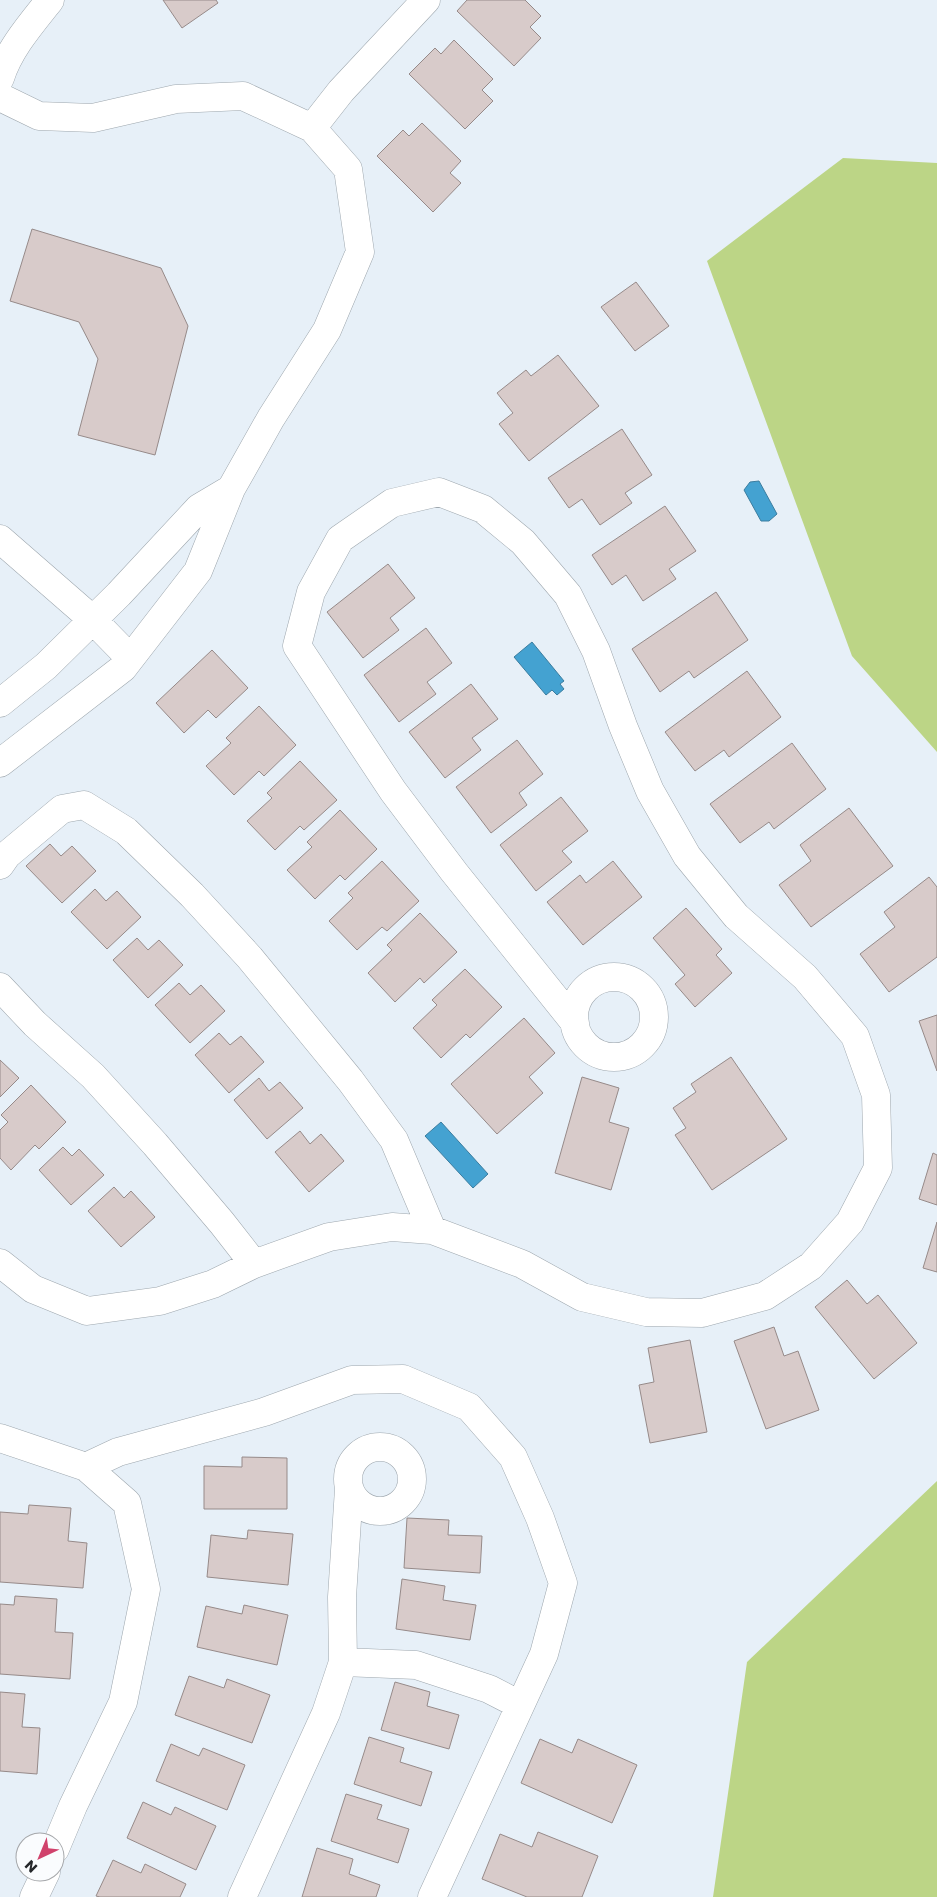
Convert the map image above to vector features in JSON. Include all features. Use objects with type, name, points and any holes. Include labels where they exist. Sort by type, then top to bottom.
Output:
[{"type":"street","points":[[0,78],[3,67],[25,30],[50,0]]},
{"type":"street","points":[[312,128],[341,90],[426,0]]},
{"type":"street","points":[[0,97],[39,116],[93,118],[176,99],[243,96],[312,128],[348,169],[360,252],[327,330],[271,418],[231,489],[198,571],[123,668],[0,763]]},
{"type":"street","points":[[0,703],[46,666],[93,620],[199,508],[231,489]]},
{"type":"street","points":[[0,1263],[33,1289],[87,1311],[160,1301],[213,1284],[254,1264],[329,1237],[392,1228],[432,1230],[522,1264],[582,1297],[646,1312],[702,1313],[765,1296],[811,1266],[850,1222],[878,1168],[876,1095],[855,1036],[805,977],[736,916],[687,856],[650,791],[623,726],[596,651],[568,595],[523,542],[483,509],[439,492],[392,503],[340,539],[311,592],[297,646],[393,791],[454,872],[575,1023]]},
{"type":"street","points":[[0,539],[93,620],[130,658]]},
{"type":"street","points":[[0,865],[7,855],[62,809],[84,805],[126,831],[192,896],[250,958],[350,1080],[394,1140],[432,1230]]},
{"type":"street","points":[[531,967],[567,985],[593,983],[605,978],[618,977],[631,980],[642,988],[650,998],[654,1010],[654,1024],[650,1036],[641,1047],[630,1054],[618,1057],[604,1056],[592,1050],[582,1041],[575,1023],[576,1003],[583,992],[593,983]]},
{"type":"street","points":[[0,987],[35,1024],[92,1076],[149,1137],[254,1264]]},
{"type":"street","points":[[86,1467],[118,1452],[264,1412],[352,1380],[403,1379],[468,1407],[513,1457],[540,1518],[563,1583],[544,1654],[432,1897]]},
{"type":"street","points":[[0,1438],[86,1467],[127,1503],[146,1589],[123,1702],[62,1832]]},
{"type":"street","points":[[372,1448],[392,1449],[408,1463],[412,1473],[409,1495],[393,1509],[382,1512],[372,1511],[354,1499],[347,1479],[349,1468],[354,1459],[362,1452],[372,1448]]},
{"type":"street","points":[[242,1897],[326,1713],[343,1662],[342,1597],[349,1489]]},
{"type":"street","points":[[344,1556],[356,1528],[372,1511]]},
{"type":"street","points":[[343,1662],[416,1665],[489,1689],[520,1705]]},
{"type":"street","points":[[34,1897],[41,1882]]},
{"type":"green space","points":[[843,158],[937,163],[937,752],[852,656],[707,261]]},
{"type":"green space","points":[[937,1481],[937,1897],[713,1897],[747,1662]]},
{"type":"water","points":[[759,481],[777,514],[769,521],[761,521],[744,490],[750,482]]},
{"type":"water","points":[[532,642],[564,681],[560,684],[564,689],[557,695],[552,690],[546,695],[514,657]]},
{"type":"water","points":[[441,1122],[488,1174],[473,1188],[425,1136]]},
{"type":"building","points":[[163,0],[216,0],[218,3],[182,28]]},
{"type":"building","points":[[467,0],[525,0],[541,16],[530,27],[541,38],[514,66],[457,11]]},
{"type":"building","points":[[454,40],[493,79],[482,90],[493,101],[465,129],[409,74],[435,48],[441,54]]},
{"type":"building","points":[[422,123],[461,161],[450,173],[461,183],[433,212],[377,156],[403,130],[409,136]]},
{"type":"building","points":[[32,229],[161,268],[188,326],[155,455],[78,435],[98,359],[79,322],[10,301]]},
{"type":"building","points":[[636,282],[669,326],[635,351],[601,307]]},
{"type":"building","points":[[558,355],[599,406],[529,461],[499,424],[513,413],[497,393],[526,370],[531,376]]},
{"type":"building","points":[[622,429],[652,475],[625,493],[632,503],[600,525],[582,499],[569,508],[548,478]]},
{"type":"building","points":[[665,506],[696,551],[669,569],[676,579],[643,601],[626,575],[612,585],[592,555]]},
{"type":"building","points":[[388,564],[415,598],[390,618],[399,630],[363,658],[327,612]]},
{"type":"building","points":[[716,592],[748,640],[694,678],[689,671],[660,692],[632,649]]},
{"type":"building","points":[[426,628],[452,663],[427,682],[436,694],[399,722],[364,675]]},
{"type":"building","points":[[212,650],[248,688],[216,718],[208,710],[184,733],[156,703]]},
{"type":"building","points":[[747,671],[781,717],[729,757],[724,750],[695,771],[665,732]]},
{"type":"building","points":[[471,684],[498,719],[472,738],[481,750],[445,778],[409,732]]},
{"type":"building","points":[[259,706],[296,745],[264,776],[259,771],[234,795],[206,766],[231,743],[226,738]]},
{"type":"building","points":[[517,740],[543,774],[519,793],[527,805],[491,833],[456,787]]},
{"type":"building","points":[[792,743],[826,789],[774,829],[769,822],[740,843],[710,804]]},
{"type":"building","points":[[300,761],[337,800],[304,830],[300,826],[275,850],[247,821],[272,798],[267,793]]},
{"type":"building","points":[[561,797],[588,831],[562,851],[572,862],[536,891],[500,845]]},
{"type":"building","points":[[849,808],[893,866],[811,927],[779,885],[811,861],[800,845]]},
{"type":"building","points":[[340,810],[377,849],[345,880],[340,875],[315,899],[287,870],[312,847],[307,842]]},
{"type":"building","points":[[50,844],[61,856],[72,846],[96,871],[62,903],[26,866]]},
{"type":"building","points":[[382,861],[419,901],[387,931],[382,927],[357,950],[329,921],[353,898],[348,893]]},
{"type":"building","points":[[613,861],[642,897],[583,945],[547,902],[580,875],[586,883]]},
{"type":"building","points":[[929,877],[937,887],[937,957],[889,992],[860,954],[895,927],[884,912]]},
{"type":"building","points":[[95,889],[106,901],[117,891],[141,917],[107,949],[71,912]]},
{"type":"building","points":[[686,908],[722,949],[716,955],[732,973],[695,1007],[675,984],[685,975],[653,938]]},
{"type":"building","points":[[420,913],[457,952],[424,983],[420,978],[395,1002],[368,973],[392,950],[387,945]]},
{"type":"building","points":[[137,938],[148,950],[159,940],[183,965],[148,998],[113,960]]},
{"type":"building","points":[[465,969],[502,1007],[470,1038],[466,1034],[441,1058],[413,1028],[437,1005],[432,1000]]},
{"type":"building","points":[[179,983],[190,995],[201,985],[225,1011],[190,1043],[155,1005]]},
{"type":"building","points":[[937,1015],[937,1071],[919,1021]]},
{"type":"building","points":[[524,1018],[555,1053],[529,1077],[543,1093],[497,1134],[451,1084]]},
{"type":"building","points":[[219,1033],[230,1045],[241,1036],[264,1062],[229,1093],[195,1055]]},
{"type":"building","points":[[731,1057],[787,1139],[712,1190],[675,1135],[686,1128],[673,1108],[696,1092],[691,1084]]},
{"type":"building","points":[[0,1060],[19,1078],[0,1097]]},
{"type":"building","points":[[582,1077],[619,1088],[609,1122],[629,1128],[611,1190],[555,1173]]},
{"type":"building","points":[[259,1078],[269,1091],[280,1082],[303,1108],[267,1139],[234,1100]]},
{"type":"building","points":[[31,1085],[66,1122],[39,1149],[35,1145],[11,1170],[0,1158],[0,1130],[8,1122],[1,1115]]},
{"type":"building","points":[[300,1131],[310,1144],[321,1134],[344,1161],[309,1192],[275,1152]]},
{"type":"building","points":[[63,1147],[72,1156],[79,1149],[104,1175],[71,1205],[39,1170]]},
{"type":"building","points":[[933,1153],[937,1155],[937,1205],[919,1199]]},
{"type":"building","points":[[114,1187],[124,1198],[131,1191],[155,1217],[121,1247],[88,1211]]},
{"type":"building","points":[[937,1222],[937,1272],[923,1268]]},
{"type":"building","points":[[847,1280],[867,1304],[878,1295],[917,1343],[874,1379],[815,1307]]},
{"type":"building","points":[[774,1327],[784,1356],[798,1351],[819,1410],[766,1429],[734,1341]]},
{"type":"building","points":[[690,1340],[707,1432],[650,1443],[639,1385],[654,1382],[648,1348]]},
{"type":"building","points":[[242,1457],[287,1458],[287,1509],[204,1509],[204,1466],[242,1467]]},
{"type":"building","points":[[29,1505],[71,1508],[68,1541],[87,1543],[83,1588],[0,1582],[0,1512],[28,1514]]},
{"type":"building","points":[[407,1518],[449,1520],[448,1535],[482,1536],[480,1573],[404,1568]]},
{"type":"building","points":[[248,1530],[293,1534],[288,1585],[207,1577],[211,1535],[247,1539]]},
{"type":"building","points":[[402,1579],[445,1586],[443,1600],[476,1605],[470,1640],[396,1629]]},
{"type":"building","points":[[15,1596],[57,1599],[55,1632],[73,1633],[70,1679],[0,1674],[0,1604],[14,1605]]},
{"type":"building","points":[[244,1605],[288,1615],[277,1665],[197,1647],[206,1606],[242,1614]]},
{"type":"building","points":[[189,1676],[224,1688],[227,1679],[270,1695],[252,1743],[175,1715]]},
{"type":"building","points":[[395,1682],[430,1692],[427,1706],[459,1715],[449,1749],[381,1730]]},
{"type":"building","points":[[0,1692],[25,1694],[22,1727],[40,1728],[37,1774],[0,1771]]},
{"type":"building","points":[[369,1737],[404,1748],[400,1762],[432,1772],[421,1806],[354,1784]]},
{"type":"building","points":[[540,1739],[572,1753],[578,1739],[637,1765],[612,1823],[521,1783]]},
{"type":"building","points":[[171,1744],[199,1756],[203,1748],[245,1765],[227,1810],[156,1781]]},
{"type":"building","points":[[346,1794],[382,1805],[377,1819],[409,1829],[398,1863],[331,1841]]},
{"type":"building","points":[[143,1802],[171,1815],[175,1807],[216,1826],[196,1870],[127,1838]]},
{"type":"building","points":[[538,1832],[598,1856],[582,1897],[527,1897],[482,1879],[500,1834],[532,1847]]},
{"type":"building","points":[[317,1848],[353,1859],[349,1874],[380,1885],[376,1897],[302,1897]]},
{"type":"building","points":[[113,1860],[141,1873],[145,1864],[186,1884],[180,1897],[96,1896]]}]
